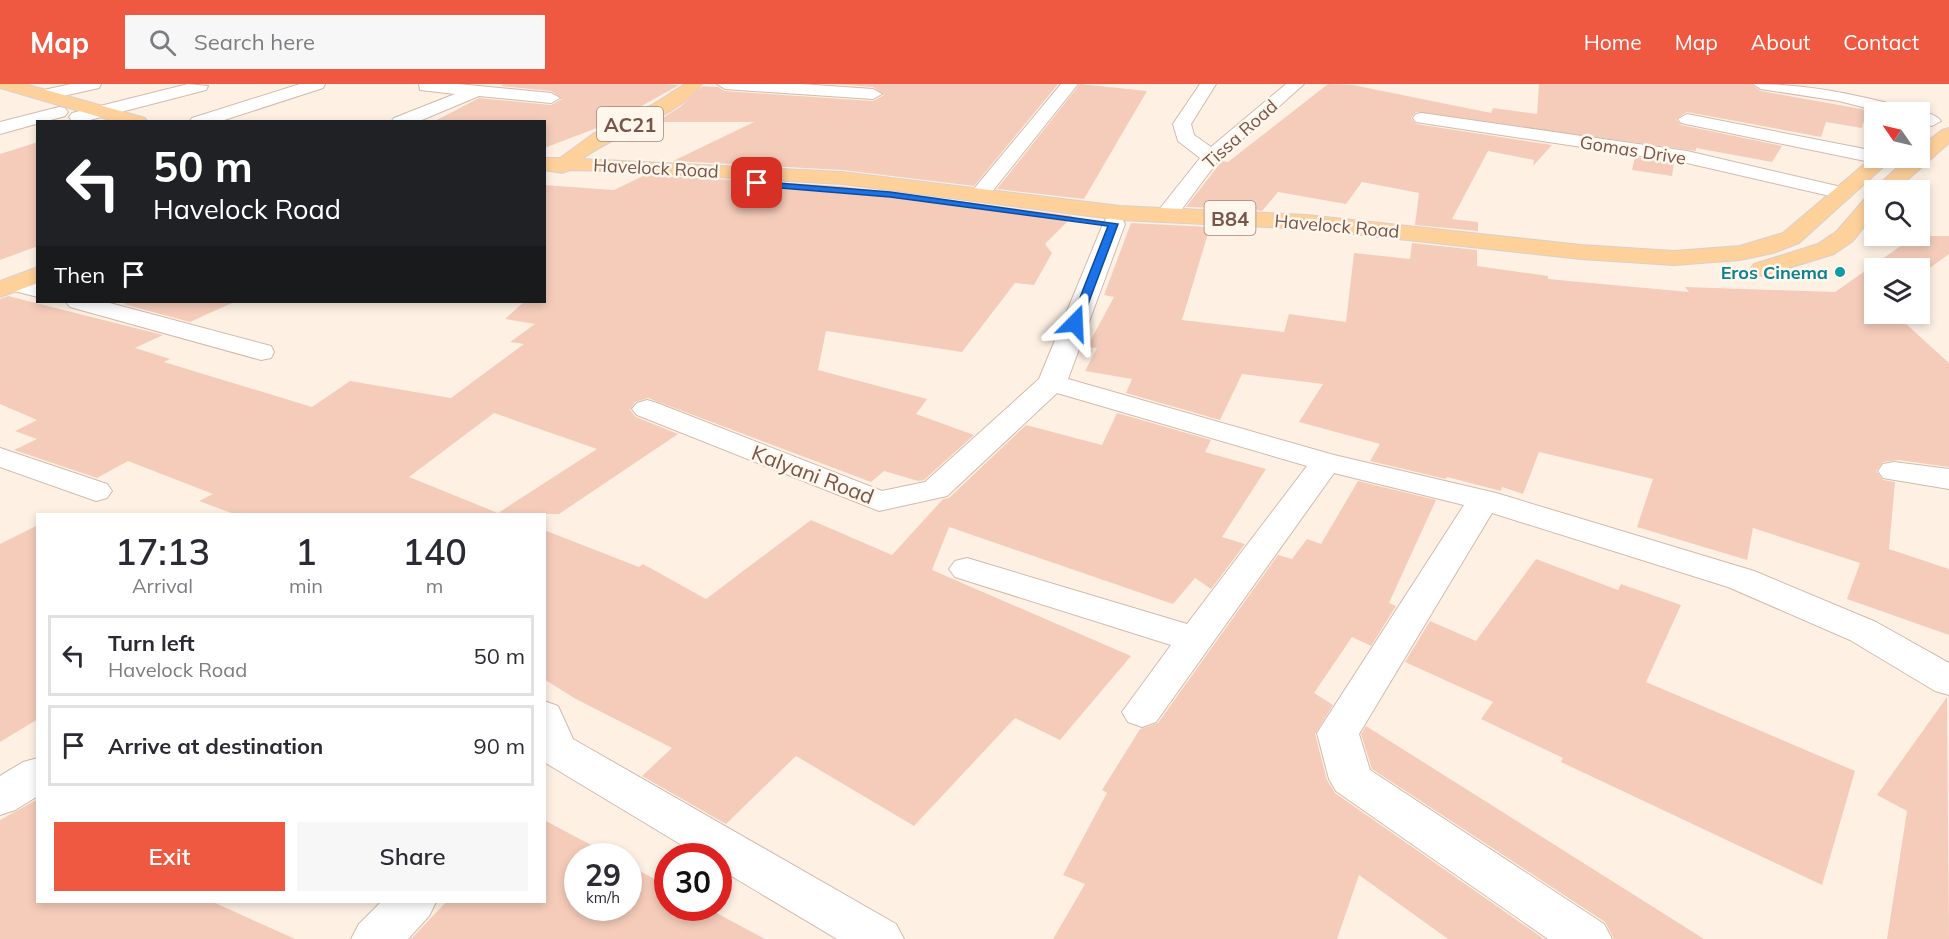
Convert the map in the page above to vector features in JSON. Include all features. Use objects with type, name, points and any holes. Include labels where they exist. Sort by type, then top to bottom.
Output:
[{"type":"main road","points":[[6,84],[45,95],[98,116]]},
{"type":"main road","name":"AC21","points":[[552,169],[595,142],[661,108],[691,89],[694,84]]},
{"type":"main road","points":[[0,94],[78,117],[98,116],[125,120]]},
{"type":"main road","points":[[1930,120],[1949,112]]},
{"type":"main road","points":[[1930,149],[1949,134]]},
{"type":"main road","name":"Havelock Road","points":[[552,169],[842,178],[1165,216],[1307,222],[1581,252],[1674,258],[1740,252],[1791,238],[1871,168]]},
{"type":"main road","points":[[1895,180],[1908,168]]},
{"type":"main road","name":"Havelock Road","points":[[552,169],[781,184],[890,194],[1114,224],[1339,238],[1420,245],[1594,268],[1703,273],[1746,272],[1773,267],[1826,249],[1845,236],[1864,213]]},
{"type":"main road","points":[[18,282],[36,261]]},
{"type":"street","points":[[45,95],[93,84]]},
{"type":"street","points":[[204,120],[317,84]]},
{"type":"street","points":[[726,84],[873,94]]},
{"type":"street","points":[[980,194],[1070,84]]},
{"type":"street","points":[[1208,84],[1182,124],[1185,137],[1211,157]]},
{"type":"street","name":"Tissa Road","points":[[1165,216],[1211,157],[1296,84]]},
{"type":"street","points":[[1761,84],[1840,96],[1864,102]]},
{"type":"street","points":[[98,116],[200,86]]},
{"type":"street","points":[[426,86],[551,98]]},
{"type":"street","points":[[405,120],[477,91]]},
{"type":"street","points":[[0,128],[59,111]]},
{"type":"street","name":"Gomas Drive","points":[[1422,118],[1687,157],[1843,193]]},
{"type":"street","points":[[1687,119],[1864,155]]},
{"type":"street","points":[[1114,224],[1052,383],[1326,462],[1485,500],[1741,579],[1863,631],[1949,681]]},
{"type":"street","points":[[83,303],[261,352]]},
{"type":"street","name":"Kalyani Road","points":[[647,409],[879,501],[936,489],[1052,383]]},
{"type":"street","points":[[0,457],[96,491]]},
{"type":"street","points":[[1142,712],[1326,462]]},
{"type":"street","points":[[1894,471],[1949,479]]},
{"type":"street","points":[[1485,500],[1338,733],[1351,779],[1587,939]]},
{"type":"street","points":[[967,569],[1195,640]]},
{"type":"street","points":[[548,742],[879,939]]},
{"type":"street","points":[[0,798],[36,775]]},
{"type":"street","points":[[376,939],[411,903]]},
{"type":"building","points":[[504,84],[679,85],[613,122],[546,147],[546,120],[437,120],[479,98],[551,105],[562,99],[551,91],[501,86]]},
{"type":"building","points":[[833,84],[1058,84],[974,186],[842,170],[673,161],[754,122],[656,122],[680,107],[703,86],[718,87],[725,91],[873,101],[884,95],[873,87]]},
{"type":"building","points":[[1080,84],[1147,91],[1084,199],[997,189]]},
{"type":"building","points":[[1328,84],[1353,85],[1491,113],[1493,108],[1537,114],[1539,84],[1751,84],[1761,91],[1864,109],[1862,128],[1826,122],[1821,137],[1687,112],[1676,119],[1681,125],[1782,146],[1772,162],[1696,148],[1696,151],[1416,112],[1411,118],[1416,124],[1552,145],[1533,166],[1534,160],[1488,151],[1452,219],[1478,222],[1478,231],[1415,225],[1419,193],[1362,182],[1346,204],[1278,192],[1262,211],[1216,204],[1215,208],[1186,207],[1222,161],[1228,162]]},
{"type":"building","points":[[36,143],[36,247],[0,260],[0,154]]},
{"type":"building","points":[[1635,157],[1674,163],[1672,176],[1632,170]]},
{"type":"building","points":[[645,175],[842,186],[1073,216],[1045,244],[1052,253],[1034,285],[1015,283],[962,352],[826,331],[818,370],[927,399],[916,414],[974,435],[924,480],[918,481],[884,471],[871,482],[648,398],[635,402],[630,410],[636,417],[678,434],[559,514],[231,513],[199,501],[213,494],[128,461],[97,478],[14,450],[37,439],[15,431],[37,420],[0,404],[0,299],[8,296],[163,335],[135,348],[170,359],[164,362],[312,407],[350,381],[451,398],[524,344],[510,342],[535,324],[505,319],[523,303],[546,303],[546,185],[614,190]],"holes":[[[494,413],[597,449],[498,513],[409,477]]]},
{"type":"building","points":[[1131,223],[1210,227],[1182,320],[1284,332],[1289,314],[1346,322],[1354,253],[1410,259],[1412,243],[1477,250],[1477,266],[1548,276],[1548,279],[1689,292],[1685,287],[1835,292],[1864,272],[1864,324],[1906,324],[1949,363],[1949,467],[1898,460],[1883,462],[1876,471],[1883,480],[1895,482],[1889,549],[1949,569],[1949,635],[1847,599],[1860,563],[1753,528],[1747,560],[1637,527],[1653,479],[1539,452],[1523,494],[1502,487],[1501,491],[1370,461],[1380,444],[1299,422],[1323,384],[1242,374],[1220,420],[1126,393],[1132,379],[1085,371],[1097,348],[1087,347],[1114,297],[1104,295]]},
{"type":"building","points":[[1930,236],[1949,236],[1949,254],[1930,268],[1930,258],[1884,258],[1901,246],[1930,246]]},
{"type":"building","points":[[126,303],[232,303],[190,322],[123,304]]},
{"type":"building","points":[[1117,413],[1211,440],[1205,452],[1266,469],[1222,537],[1245,544],[1211,589],[1195,578],[1173,604],[949,527],[932,570],[1131,656],[1060,740],[1015,718],[914,826],[796,756],[726,824],[642,776],[672,748],[574,698],[546,680],[546,531],[639,567],[643,564],[706,599],[811,520],[892,555],[943,499],[949,498],[1026,425],[1102,445]]},
{"type":"building","points":[[1358,481],[1436,500],[1389,603],[1396,606],[1371,646],[1352,637],[1314,693],[1333,705],[1315,734],[1327,780],[1335,793],[1544,939],[1448,939],[1359,875],[1337,939],[1053,939],[1085,884],[1063,875],[1107,793],[1102,790],[1140,729],[1158,723],[1278,555],[1292,559],[1307,539],[1321,544]]},
{"type":"building","points":[[36,526],[36,720],[0,742],[0,544]]},
{"type":"building","points":[[1536,559],[1618,590],[1621,584],[1681,605],[1646,682],[1855,771],[1822,885],[1561,762],[1563,758],[1481,719],[1493,702],[1405,662],[1430,621],[1476,641]]},
{"type":"building","points":[[1947,697],[1949,939],[1887,939],[1907,811],[1877,795]]},
{"type":"building","points":[[1366,726],[1704,939],[1614,939],[1605,922],[1372,769],[1361,734]]},
{"type":"building","points":[[36,800],[36,903],[215,903],[295,939],[0,939],[0,820]]},
{"type":"building","points":[[546,821],[587,843],[564,843],[564,921],[642,921],[642,872],[654,879],[654,921],[731,921],[765,939],[411,939],[445,903],[546,903]]},
{"type":"place","name":"Eros Cinema","points":[[1840,272]]},
{"type":"route","points":[[757,183],[890,194],[1114,224],[1075,323]]}]
